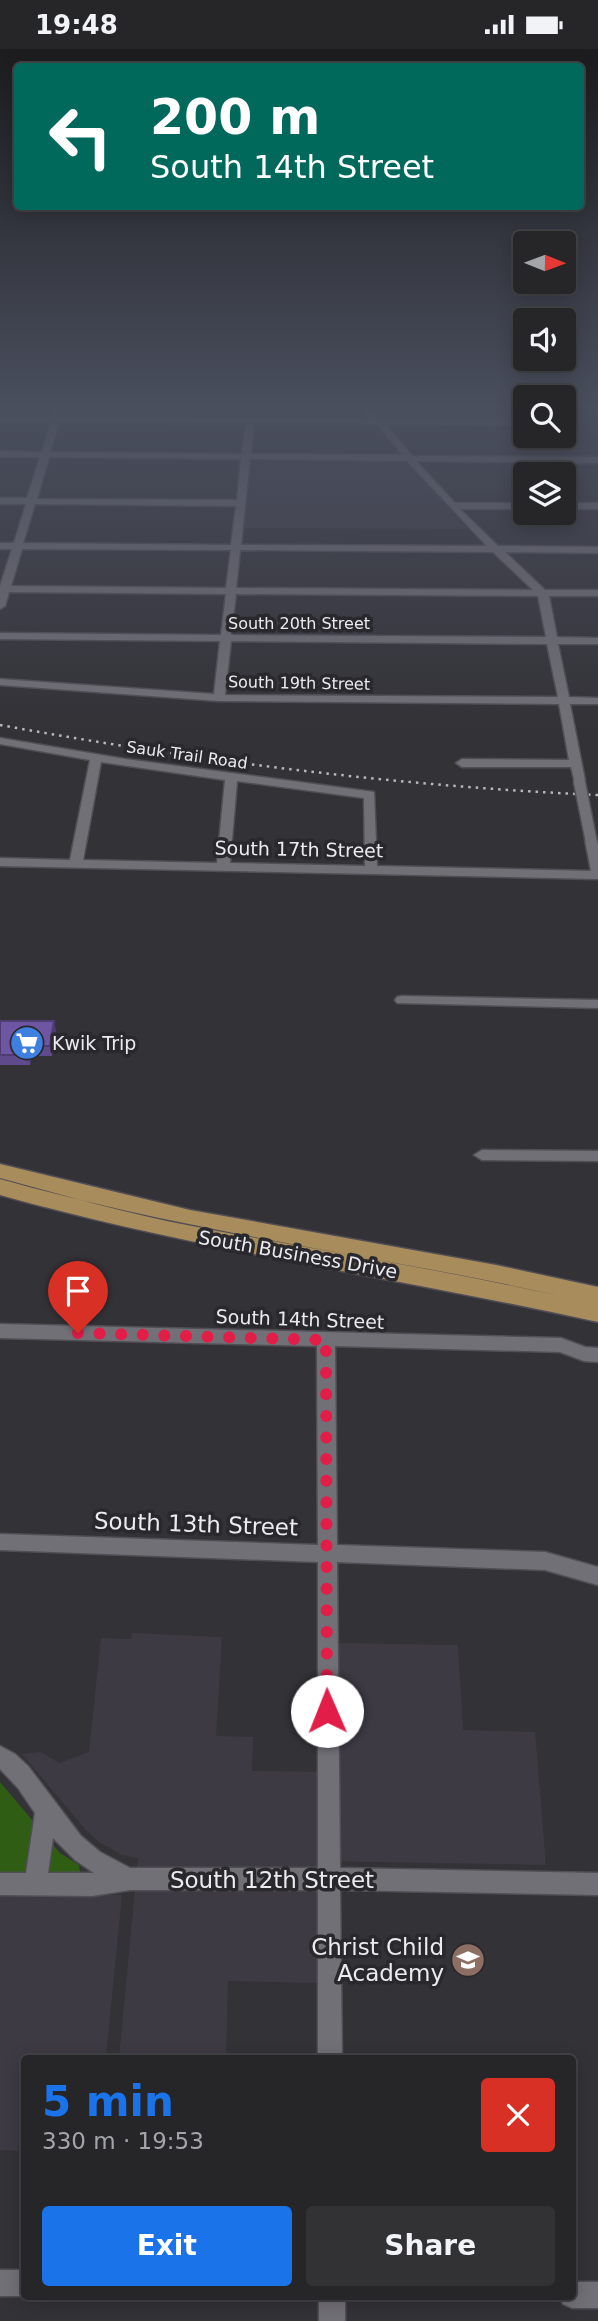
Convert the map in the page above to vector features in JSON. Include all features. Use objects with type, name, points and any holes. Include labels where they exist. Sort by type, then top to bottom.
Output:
[{"type":"main road","name":"South Business Drive","points":[[0,1171],[190,1218],[496,1273],[598,1296]]},
{"type":"main road","name":"South Business Drive","points":[[0,1187],[144,1226],[406,1273],[598,1313]]},
{"type":"street","points":[[0,606],[2,589],[28,514]]},
{"type":"street","points":[[219,698],[240,514]]},
{"type":"street","points":[[461,514],[495,550],[543,593],[598,874]]},
{"type":"street","points":[[0,547],[598,550]]},
{"type":"street","points":[[2,589],[598,593]]},
{"type":"street","name":"South 20th Street","points":[[0,636],[598,641]]},
{"type":"street","name":"South 19th Street","points":[[0,682],[219,698],[598,701]]},
{"type":"street","name":"Sauk Trail Road","points":[[0,740],[96,758],[370,795],[371,869]]},
{"type":"street","points":[[76,864],[96,758]]},
{"type":"street","points":[[462,763],[576,764]]},
{"type":"street","points":[[223,866],[231,778]]},
{"type":"street","name":"South 17th Street","points":[[0,862],[598,874]]},
{"type":"street","points":[[402,1000],[598,1004]]},
{"type":"street","points":[[482,1155],[598,1156]]},
{"type":"street","name":"South 14th Street","points":[[0,1331],[561,1345],[584,1354],[598,1355]]},
{"type":"street","points":[[326,1340],[325,1552],[330,2055]]},
{"type":"street","name":"South 13th Street","points":[[0,1542],[545,1561],[598,1576]]},
{"type":"street","name":"South 12th Street","points":[[0,1756],[13,1765],[46,1811],[90,1861],[130,1879],[329,1879],[598,1884]]},
{"type":"street","points":[[35,1885],[46,1811]]},
{"type":"street","points":[[0,1884],[92,1885],[130,1879]]},
{"type":"street","points":[[0,2283],[21,2283]]},
{"type":"street","points":[[576,2295],[598,2295]]},
{"type":"street","points":[[332,2300],[332,2321]]},
{"type":"shaded area","points":[[246,514],[454,514],[468,529],[244,528]]},
{"type":"shaded area","points":[[132,1633],[222,1637],[216,1736],[253,1737],[252,1771],[339,1772],[338,1643],[458,1645],[463,1730],[535,1732],[546,1865],[318,1861],[317,1983],[228,1981],[226,2055],[119,2055],[138,1858],[122,1855],[99,1842],[22,1754],[41,1752],[59,1763],[89,1752],[101,1638],[131,1639]]},
{"type":"shaded area","points":[[0,1895],[122,1895],[106,2055],[21,2055],[21,2127],[18,2151],[0,2150]]},
{"type":"green space","points":[[0,1782],[60,1853],[79,1865],[80,1872],[0,1875]]},
{"type":"building","name":"Kwik Trip","points":[[0,1021],[54,1021],[50,1046],[30,1046],[28,1055],[0,1055]]},
{"type":"railway","points":[[0,725],[149,750],[298,770],[448,785],[598,795]]},
{"type":"place","name":"Kwik Trip","points":[[27,1043]]},
{"type":"place","name":"Christ Child Academy","points":[[468,1960]]},
{"type":"route","points":[[78,1333],[326,1340],[327,1711]]}]
